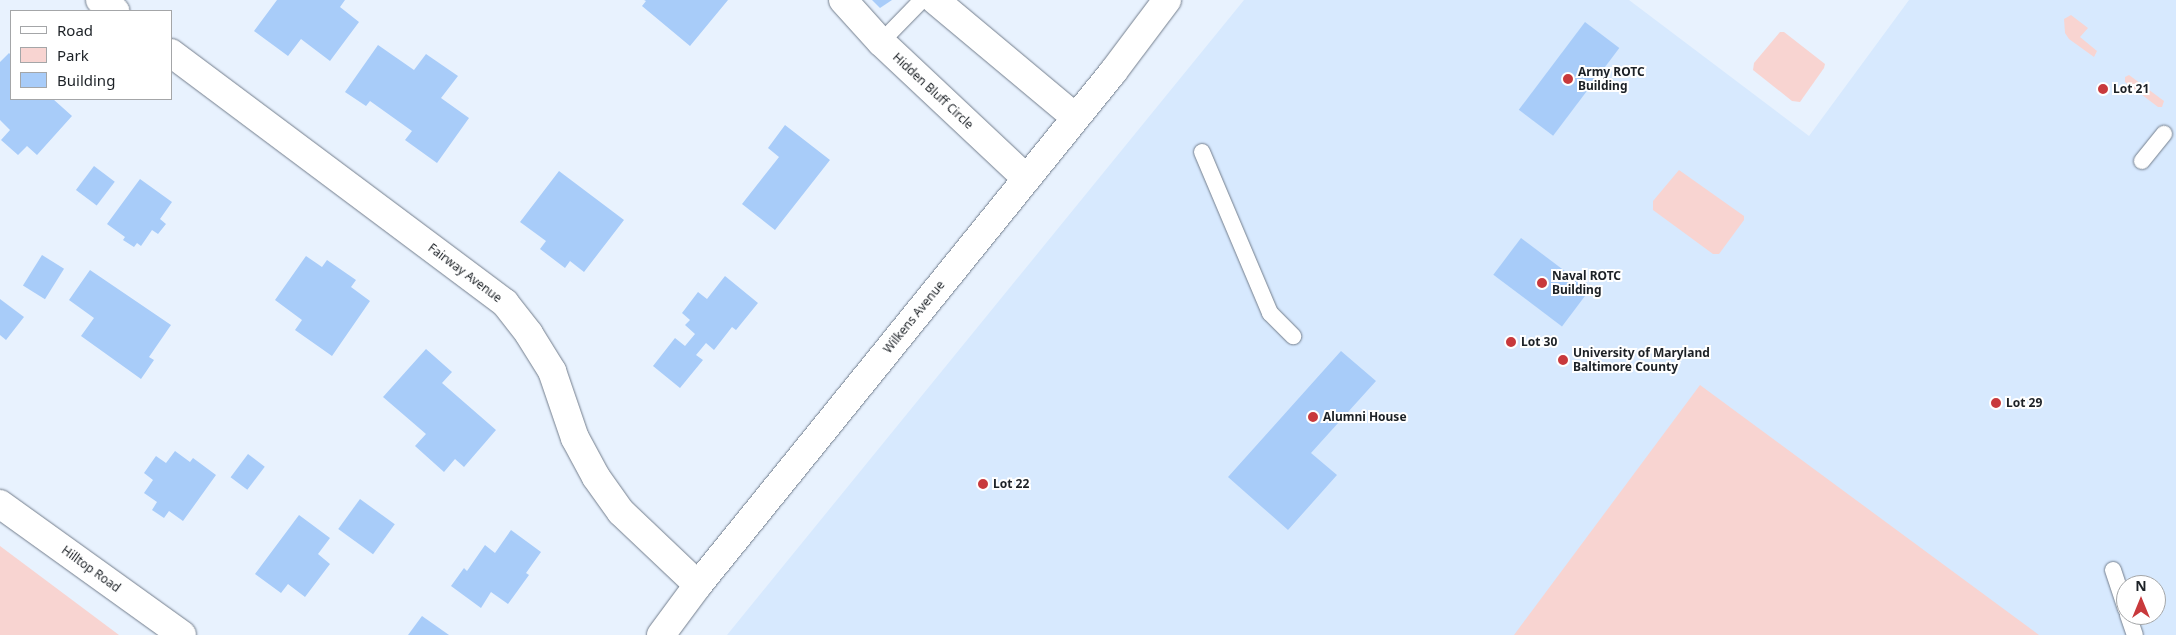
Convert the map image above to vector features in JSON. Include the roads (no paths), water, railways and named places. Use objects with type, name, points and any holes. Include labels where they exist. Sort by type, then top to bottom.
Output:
[{"type":"street","points":[[100,0],[114,10]]},
{"type":"street","name":"Hidden Bluff Circle","points":[[843,0],[881,42],[1026,178]]},
{"type":"street","points":[[935,0],[1075,117]]},
{"type":"street","name":"Wilkens Avenue","points":[[661,635],[698,585],[1113,72],[1167,0]]},
{"type":"street","name":"Fairway Avenue","points":[[172,54],[505,303],[529,334],[552,371],[575,438],[596,477],[621,512],[698,585]]},
{"type":"street","name":"Hilltop Road","points":[[0,504],[182,635]]},
{"type":"lane","points":[[881,42],[922,0]]},
{"type":"lane","points":[[2142,161],[2164,134]]},
{"type":"lane","points":[[1202,152],[1270,313],[1293,336]]},
{"type":"lane","points":[[2113,570],[2116,579]]},
{"type":"place","name":"Army ROTC Building","points":[[1568,79]]},
{"type":"place","name":"Lot 21","points":[[2103,89]]},
{"type":"place","name":"Naval ROTC Building","points":[[1542,283]]},
{"type":"place","name":"Lot 30","points":[[1511,342]]},
{"type":"place","name":"University of Maryland Baltimore County","points":[[1563,360]]},
{"type":"place","name":"Lot 29","points":[[1996,403]]},
{"type":"place","name":"Alumni House","points":[[1313,417]]},
{"type":"place","name":"Lot 22","points":[[983,484]]}]
